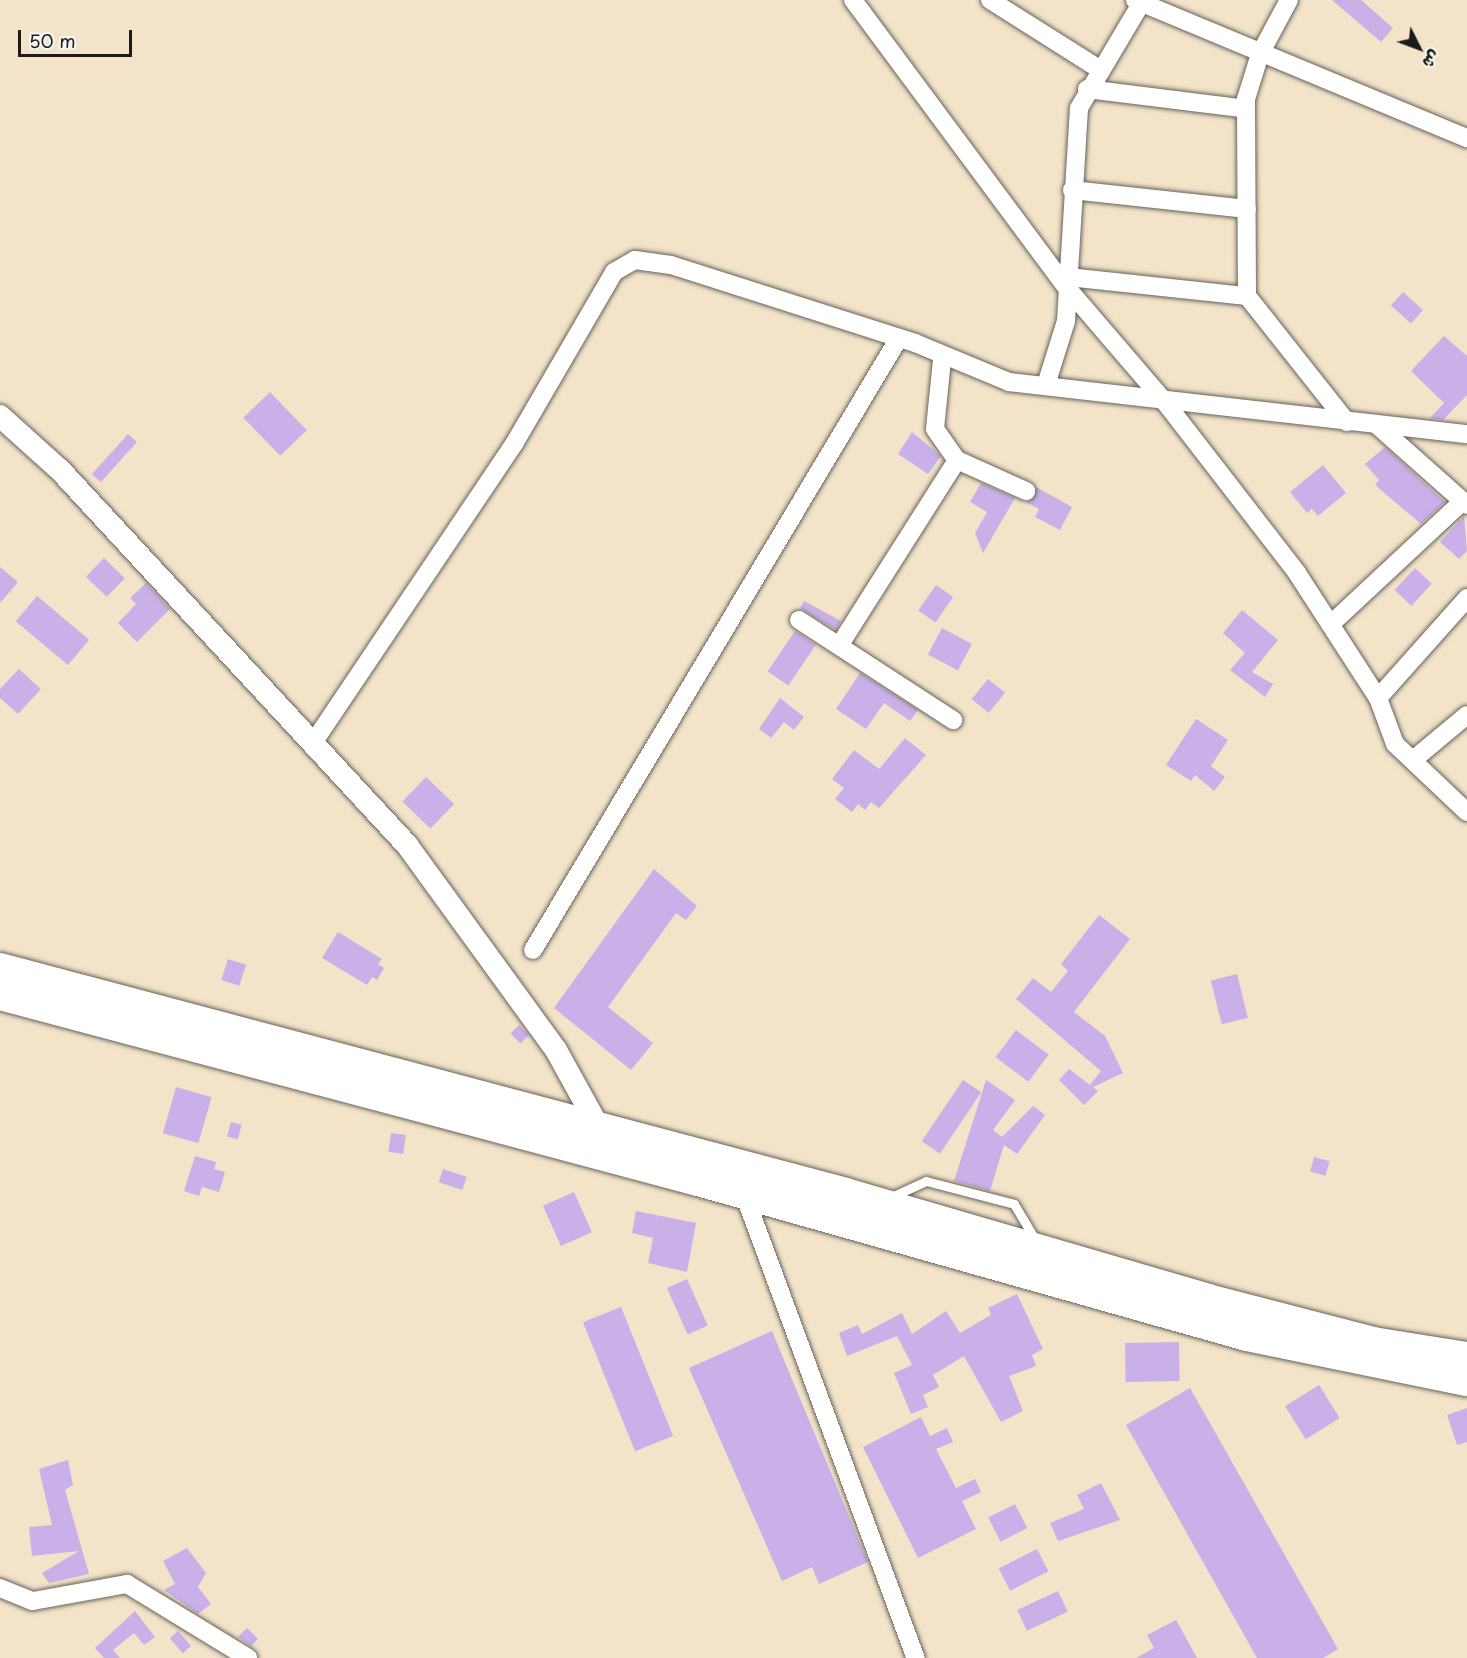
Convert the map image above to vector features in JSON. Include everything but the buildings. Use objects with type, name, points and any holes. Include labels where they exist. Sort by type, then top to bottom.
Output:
[{"type":"highway","points":[[0,968],[598,1141],[744,1194],[1247,1336],[1467,1381]]},
{"type":"highway","points":[[0,994],[598,1141],[878,1203],[1042,1251],[1373,1342],[1467,1357]]},
{"type":"street","points":[[853,0],[1068,283],[1165,402],[1331,624],[1378,698],[1395,744],[1467,812]]},
{"type":"street","points":[[990,0],[1099,69]]},
{"type":"street","points":[[1289,0],[1260,54],[1246,99],[1247,296],[1347,422]]},
{"type":"street","points":[[1046,385],[1060,354],[1068,283],[1072,190],[1079,108],[1087,89],[1139,1],[1260,54],[1467,138]]},
{"type":"street","points":[[1087,89],[1239,108]]},
{"type":"street","points":[[1072,190],[1247,209]]},
{"type":"street","points":[[313,743],[514,444],[614,272],[624,263],[647,260],[672,265],[899,338],[990,377],[1165,402],[1467,434]]},
{"type":"street","points":[[1068,283],[1247,296]]},
{"type":"street","points":[[533,950],[899,338]]},
{"type":"street","points":[[942,360],[935,429],[957,460],[1026,491]]},
{"type":"street","points":[[0,416],[60,470],[407,845],[556,1050],[598,1141]]},
{"type":"street","points":[[1331,624],[1465,503],[1377,425]]},
{"type":"street","points":[[839,646],[957,460]]},
{"type":"street","points":[[1378,698],[1467,598]]},
{"type":"street","points":[[799,620],[953,720]]},
{"type":"street","points":[[1413,760],[1467,715]]},
{"type":"street","points":[[744,1194],[916,1658]]},
{"type":"street","points":[[0,1588],[33,1601],[127,1584],[248,1658]]}]
